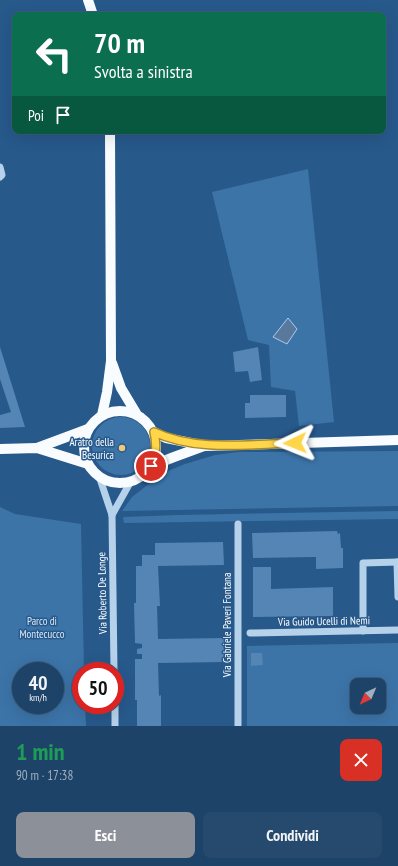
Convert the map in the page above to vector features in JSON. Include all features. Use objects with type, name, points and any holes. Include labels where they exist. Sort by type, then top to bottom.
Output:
[{"type":"main road","points":[[88,0],[92,12]]},
{"type":"main road","points":[[102,415],[112,361],[110,134]]},
{"type":"main road","points":[[112,361],[121,388],[136,414]]},
{"type":"main road","points":[[124,410],[136,414],[149,424],[154,432],[157,443],[156,455],[151,466],[143,476],[131,482],[120,483],[109,481],[99,476],[88,464],[84,453],[84,441],[88,429],[94,421],[102,415],[113,411],[124,410]]},
{"type":"main road","points":[[0,449],[37,448],[88,429]]},
{"type":"main road","points":[[154,432],[166,438],[206,446],[398,440]]},
{"type":"main road","points":[[151,466],[174,456],[206,446]]},
{"type":"main road","points":[[37,448],[88,464]]},
{"type":"street","points":[[0,167],[2,175],[0,178]]},
{"type":"street","points":[[99,476],[112,515]]},
{"type":"street","points":[[112,515],[131,482]]},
{"type":"street","name":"Via Roberto De Longe","points":[[112,515],[114,662]]},
{"type":"street","name":"Via Gabriele Paveri Fontana","points":[[238,524],[238,726]]},
{"type":"street","points":[[363,631],[363,563],[398,562],[398,597]]},
{"type":"street","name":"Via Guido Ucelli di Nemi","points":[[250,633],[398,630]]},
{"type":"street","points":[[115,714],[115,726]]},
{"type":"green space","points":[[308,169],[334,422],[299,426],[295,391],[271,387],[269,345],[248,340],[212,192]]},
{"type":"green space","points":[[121,417],[132,419],[145,430],[148,435],[150,446],[148,457],[137,470],[132,473],[121,475],[110,473],[97,462],[94,457],[92,446],[94,435],[105,422],[110,419]]},
{"type":"green space","points":[[398,451],[398,506],[122,511],[132,497],[163,473],[185,464],[215,455],[238,452]]},
{"type":"green space","name":"Parco di Montecucco","points":[[0,507],[15,514],[81,524],[84,662],[72,662],[72,714],[85,714],[86,726],[0,726]]},
{"type":"green space","points":[[398,511],[398,519],[124,523],[123,517],[178,515]]},
{"type":"green space","points":[[398,643],[398,726],[247,726],[247,646]]},
{"type":"shaded area","points":[[288,318],[297,329],[287,344],[273,337]]},
{"type":"building","points":[[0,347],[25,427],[0,428],[0,415],[11,412],[0,379]]},
{"type":"building","points":[[258,347],[262,380],[250,382],[248,371],[235,372],[233,352]]},
{"type":"building","points":[[250,395],[286,395],[286,417],[245,418],[245,403],[250,403]]},
{"type":"building","points":[[337,531],[338,534],[340,533],[341,548],[343,548],[343,568],[316,569],[316,557],[253,558],[252,533]]},
{"type":"building","points":[[223,542],[224,565],[158,566],[160,606],[157,606],[158,639],[225,638],[225,662],[158,663],[159,696],[161,695],[161,726],[137,726],[137,700],[135,700],[135,659],[142,659],[142,654],[137,654],[137,649],[142,648],[142,644],[135,643],[134,603],[136,603],[136,566],[142,566],[142,555],[155,555],[155,543]]},
{"type":"building","points":[[253,567],[271,567],[271,589],[333,587],[333,616],[253,617]]},
{"type":"building","points":[[251,653],[262,653],[263,665],[251,666]]},
{"type":"place","name":"Aratro della Besurica","points":[[122,448]]},
{"type":"route","points":[[151,466],[156,455],[157,443],[154,432],[166,438],[206,446],[295,443]]}]
